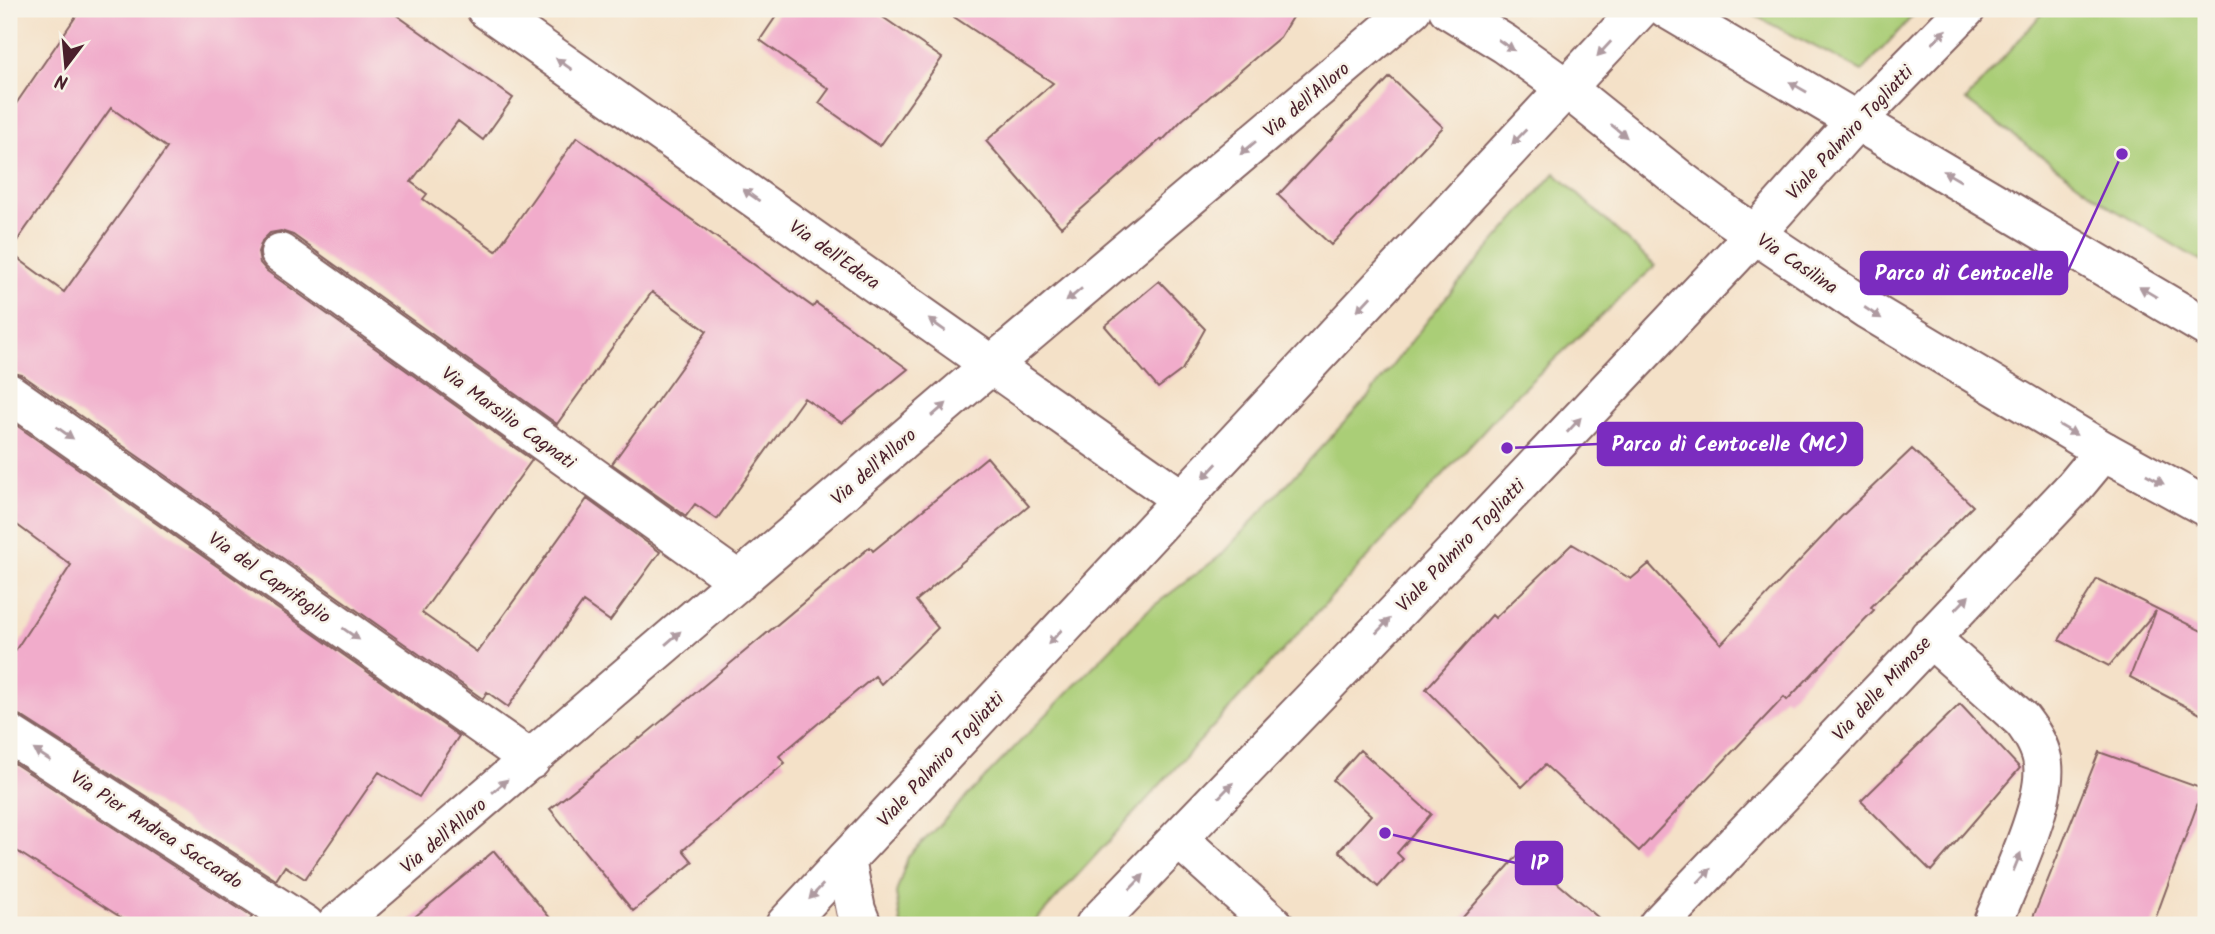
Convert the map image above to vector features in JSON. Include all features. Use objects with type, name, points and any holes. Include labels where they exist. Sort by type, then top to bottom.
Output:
[{"type":"street","name":"Via dell'Edera","points":[[486,9],[1183,500]]},
{"type":"street","name":"Via dell'Alloro","points":[[336,925],[1412,9]]},
{"type":"street","name":"Via Casilina","points":[[1448,9],[1505,44],[1566,88],[1683,182],[1755,234],[1919,342],[2104,451],[2206,507]]},
{"type":"street","name":"Viale Palmiro Togliatti","points":[[785,925],[1640,9]]},
{"type":"street","points":[[1667,9],[2206,327]]},
{"type":"street","name":"Viale Palmiro Togliatti","points":[[1095,925],[1755,234],[1857,120],[1966,9]]},
{"type":"street","name":"Via Marsilio Cagnati","points":[[279,253],[739,582]]},
{"type":"street","name":"Via del Caprifoglio","points":[[9,393],[531,760]]},
{"type":"street","name":"Via delle Mimose","points":[[1658,925],[2075,486],[2104,451]]},
{"type":"street","points":[[1929,637],[2022,720],[2035,738],[2042,756],[2044,767],[2039,805],[1992,925]]},
{"type":"street","name":"Via Pier Andrea Saccardo","points":[[9,734],[305,925]]},
{"type":"street","points":[[1179,839],[1274,925]]},
{"type":"street","points":[[846,860],[856,910],[862,925]]},
{"type":"green space","points":[[1742,9],[1919,9],[1862,71]]},
{"type":"green space","points":[[2046,9],[2206,9],[2206,264],[2110,207],[1966,100]]},
{"type":"green space","points":[[1555,173],[1655,266],[1514,397],[1032,925],[901,925],[896,893],[908,857],[1148,610],[1220,556],[1367,398],[1443,301]]},
{"type":"building","points":[[81,9],[388,9],[513,98],[483,140],[458,121],[411,182],[427,194],[423,199],[496,251],[577,137],[813,307],[816,303],[908,369],[842,423],[804,398],[717,519],[695,504],[686,516],[612,464],[707,331],[652,292],[557,424],[293,235],[281,231],[270,233],[262,241],[258,252],[260,263],[267,271],[532,460],[422,613],[477,652],[587,499],[660,552],[610,621],[583,602],[508,707],[487,692],[483,699],[22,375],[9,372],[9,114]],"holes":[[[111,108],[167,148],[64,292],[9,252]]]},
{"type":"building","points":[[781,9],[871,9],[942,58],[880,146],[819,103],[829,89],[760,40]]},
{"type":"building","points":[[942,9],[1297,9],[1280,37],[1061,227],[986,141],[1053,83]]},
{"type":"building","points":[[1390,77],[1443,127],[1331,245],[1278,195]]},
{"type":"building","points":[[1159,281],[1205,329],[1182,370],[1158,388],[1105,326]]},
{"type":"building","points":[[9,420],[459,736],[419,797],[379,772],[305,879],[285,866],[276,880],[21,716],[9,712],[9,660],[71,565],[9,519]]},
{"type":"building","points":[[1912,449],[1973,506],[1871,607],[1874,610],[1787,700],[1784,697],[1639,851],[1545,765],[1522,787],[1426,689],[1492,615],[1495,618],[1572,544],[1631,579],[1649,564],[1721,644],[1841,517]]},
{"type":"building","points":[[987,457],[1029,506],[916,601],[938,628],[881,684],[875,676],[779,756],[785,763],[683,850],[693,862],[633,911],[550,809],[640,739],[870,547],[873,551]]},
{"type":"building","points":[[2097,579],[2206,633],[2206,717],[2130,677],[2156,611],[2109,666],[2059,640]]},
{"type":"building","points":[[1960,704],[2020,768],[1931,871],[1861,801]]},
{"type":"building","points":[[1360,750],[1431,814],[1397,853],[1403,859],[1378,887],[1339,851],[1371,815],[1333,780]]},
{"type":"building","points":[[2099,752],[2203,789],[2153,925],[2030,925]]},
{"type":"building","points":[[9,760],[252,917],[246,925],[133,925],[9,846]]},
{"type":"building","points":[[494,851],[556,925],[405,925]]},
{"type":"building","points":[[1521,852],[1607,925],[1456,925]]},
{"type":"place","name":"Parco di Centocelle","points":[[2122,154]]},
{"type":"place","name":"Parco di Centocelle (MC)","points":[[1507,448]]},
{"type":"place","name":"IP","points":[[1385,833]]}]
